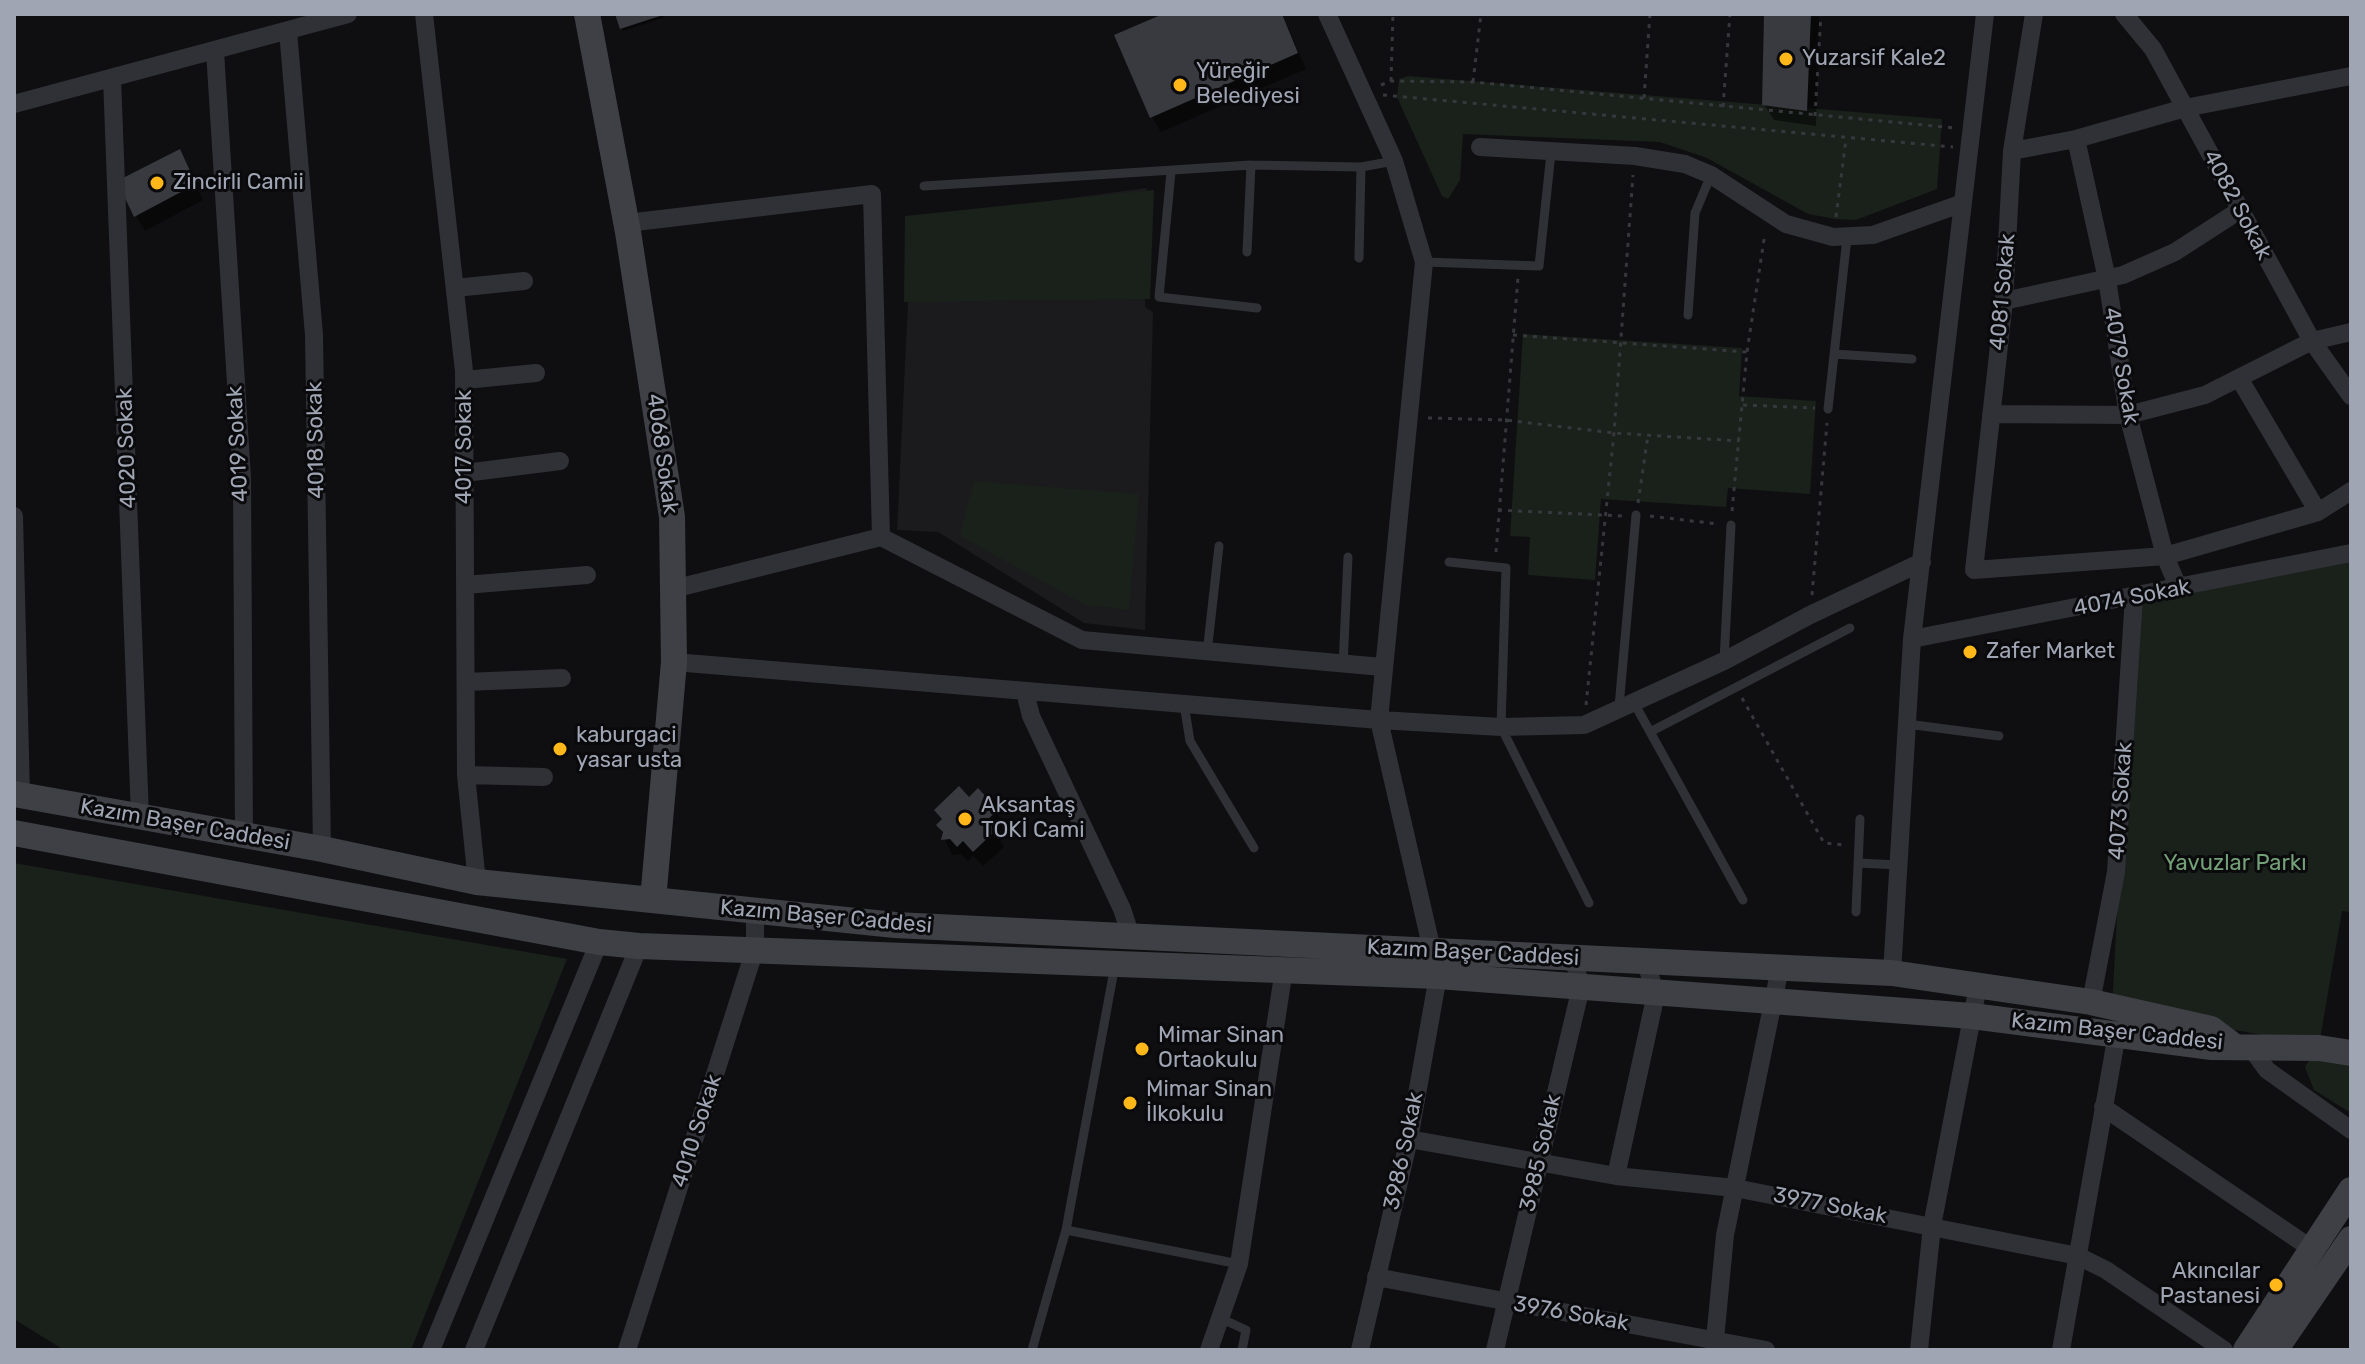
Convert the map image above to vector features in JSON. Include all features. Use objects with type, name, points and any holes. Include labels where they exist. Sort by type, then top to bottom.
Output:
[{"type":"main road","name":"4068 Sokak","points":[[587,14],[627,223],[672,517],[674,662],[653,900]]},
{"type":"main road","name":"Kazım Başer Caddesi","points":[[17,794],[322,849],[477,882],[895,925],[1131,936],[1436,963],[1581,987],[1972,1016],[2212,1047],[2319,1048],[2351,1053]]},
{"type":"main road","name":"Kazım Başer Caddesi","points":[[14,833],[599,942],[639,946],[1284,969],[1573,957],[1892,973],[2091,1002],[2211,1029],[2242,1047]]},
{"type":"main road","points":[[2246,1350],[2351,1190]]},
{"type":"main road","points":[[2275,1350],[2349,1245]]},
{"type":"street","points":[[14,104],[348,14]]},
{"type":"street","name":"4017 Sokak","points":[[424,14],[465,380],[466,775],[477,882]]},
{"type":"street","points":[[1327,14],[1394,161],[1424,262],[1379,720],[1436,963]]},
{"type":"street","points":[[1892,973],[1912,639],[1985,14]]},
{"type":"street","name":"4081 Sokak","points":[[2034,14],[2012,151],[2004,301],[1974,570],[2165,556]]},
{"type":"street","name":"4082 Sokak","points":[[2124,14],[2153,49],[2312,341],[2351,396]]},
{"type":"street","name":"4018 Sokak","points":[[288,31],[314,335],[322,849]]},
{"type":"street","name":"4019 Sokak","points":[[215,51],[242,478],[244,837]]},
{"type":"street","points":[[2012,151],[2076,139],[2185,108],[2351,76]]},
{"type":"street","name":"4020 Sokak","points":[[112,78],[140,817]]},
{"type":"street","name":"4079 Sokak","points":[[2076,139],[2107,279],[2128,415],[2165,556],[2179,589]]},
{"type":"street","points":[[1480,147],[1635,156],[1685,164],[1711,175],[1768,215],[1811,233],[1840,237],[1895,230],[1963,203]]},
{"type":"street","points":[[627,223],[872,194],[881,537]]},
{"type":"street","points":[[2004,301],[2107,279],[2175,252],[2240,210]]},
{"type":"street","points":[[455,288],[524,281]]},
{"type":"street","points":[[1991,414],[2128,415],[2205,395],[2312,341],[2351,332]]},
{"type":"street","points":[[465,380],[536,373]]},
{"type":"street","points":[[2239,378],[2318,512]]},
{"type":"street","points":[[465,473],[560,461]]},
{"type":"street","points":[[2165,556],[2318,512],[2351,491]]},
{"type":"street","points":[[14,516],[17,794]]},
{"type":"street","points":[[673,589],[881,537],[1082,640],[1343,666],[1382,667]]},
{"type":"street","name":"4074 Sokak","points":[[1912,639],[2351,553]]},
{"type":"street","points":[[674,662],[1379,720],[1501,727],[1584,725],[1724,661],[1810,615],[1922,562]]},
{"type":"street","points":[[465,585],[587,575]]},
{"type":"street","name":"4073 Sokak","points":[[2091,1002],[2116,872],[2134,597]]},
{"type":"street","points":[[466,682],[562,678]]},
{"type":"street","points":[[1025,692],[1031,716],[1122,909],[1131,936]]},
{"type":"street","points":[[466,775],[544,777]]},
{"type":"street","name":"4010 Sokak","points":[[627,1350],[755,949],[755,910]]},
{"type":"street","points":[[431,1350],[599,942]]},
{"type":"street","points":[[474,1350],[639,946]]},
{"type":"street","name":"3985 Sokak","points":[[1495,1350],[1581,987],[1573,957]]},
{"type":"street","points":[[1616,1176],[1656,994],[1645,961]]},
{"type":"street","name":"3986 Sokak","points":[[1360,1350],[1409,1139],[1436,963]]},
{"type":"street","points":[[1715,1345],[1725,1235],[1780,968]]},
{"type":"street","points":[[1209,1350],[1239,1264],[1284,969]]},
{"type":"street","points":[[1919,1350],[1932,1226],[1978,986]]},
{"type":"street","points":[[2061,1350],[2117,1034]]},
{"type":"street","points":[[2242,1047],[2267,1070],[2351,1130]]},
{"type":"street","points":[[2103,1107],[2312,1249]]},
{"type":"street","name":"3977 Sokak","points":[[1409,1139],[1616,1176],[1735,1188],[2078,1256],[2106,1270],[2224,1350]]},
{"type":"street","name":"3976 Sokak","points":[[1376,1277],[1715,1345],[1766,1350]]},
{"type":"lane","points":[[1424,262],[1539,266],[1551,153]]},
{"type":"lane","points":[[924,186],[1251,165],[1361,167],[1394,161]]},
{"type":"lane","points":[[1247,252],[1251,165]]},
{"type":"lane","points":[[1359,258],[1361,167]]},
{"type":"lane","points":[[1171,172],[1159,297],[1257,308]]},
{"type":"lane","points":[[1688,315],[1695,213],[1711,175]]},
{"type":"lane","points":[[1828,409],[1840,237]]},
{"type":"lane","points":[[1834,354],[1912,359]]},
{"type":"lane","points":[[1636,515],[1626,704],[1650,732],[1743,900]]},
{"type":"lane","points":[[1724,661],[1731,525]]},
{"type":"lane","points":[[1207,653],[1219,546]]},
{"type":"lane","points":[[1343,666],[1348,557]]},
{"type":"lane","points":[[1449,562],[1506,568],[1501,727],[1589,903]]},
{"type":"lane","points":[[1650,732],[1850,628]]},
{"type":"lane","points":[[1184,704],[1190,741],[1254,848]]},
{"type":"lane","points":[[1907,724],[1999,736]]},
{"type":"lane","points":[[1856,912],[1860,819]]},
{"type":"lane","points":[[1858,863],[1899,865]]},
{"type":"lane","points":[[1032,1350],[1066,1230],[1116,962]]},
{"type":"lane","points":[[1066,1230],[1239,1264]]},
{"type":"lane","points":[[1220,1318],[1246,1330],[1242,1350]]},
{"type":"path","points":[[1391,81],[1393,14]]},
{"type":"path","points":[[1473,82],[1481,14]]},
{"type":"path","points":[[1644,99],[1650,14]]},
{"type":"path","points":[[1723,107],[1730,14]]},
{"type":"path","points":[[1815,116],[1821,14]]},
{"type":"path","points":[[1363,93],[1391,81],[1473,82],[1815,116],[1971,139]]},
{"type":"path","points":[[1363,93],[1846,139],[1971,139]]},
{"type":"path","points":[[1840,237],[1846,139]]},
{"type":"path","points":[[1584,725],[1614,433],[1618,340],[1635,156]]},
{"type":"path","points":[[1498,510],[1606,517],[1636,515],[1731,525],[1747,352],[1768,215]]},
{"type":"path","points":[[1495,567],[1519,265]]},
{"type":"path","points":[[1513,335],[1618,340],[1747,352]]},
{"type":"path","points":[[1743,405],[1828,409],[1810,615]]},
{"type":"path","points":[[1408,417],[1505,420],[1614,433],[1739,441]]},
{"type":"path","points":[[1636,515],[1648,435]]},
{"type":"path","points":[[1737,687],[1824,843],[1859,846]]},
{"type":"shaded area","points":[[1147,188],[1145,307],[1153,312],[1145,630],[1084,623],[938,532],[897,530],[912,219]]},
{"type":"green space","points":[[1408,76],[1942,119],[1937,189],[1856,220],[1835,219],[1808,214],[1707,158],[1660,142],[1463,134],[1460,180],[1448,199],[1442,196],[1397,97],[1399,79]]},
{"type":"green space","points":[[1154,190],[1150,299],[904,302],[905,216]]},
{"type":"green space","points":[[1523,334],[1742,348],[1739,396],[1816,401],[1810,494],[1728,488],[1726,507],[1601,499],[1595,580],[1528,575],[1530,537],[1510,536]]},
{"type":"green space","points":[[974,481],[1139,494],[1129,610],[1085,605],[960,536]]},
{"type":"green space","name":"Yavuzlar Parkı","points":[[2351,552],[2351,912],[2342,911],[2319,1045],[2112,1008],[2134,597]]},
{"type":"green space","points":[[14,863],[567,959],[411,1350],[64,1350],[14,1319]]},
{"type":"green space","points":[[2310,1059],[2351,1061],[2351,1113],[2314,1090],[2305,1067]]},
{"type":"building","points":[[615,14],[663,14],[663,15],[620,29]]},
{"type":"building","name":"Yüreğir Belediyesi","points":[[1163,14],[1282,14],[1298,53],[1150,118],[1114,35]]},
{"type":"building","name":"Yuzarsif Kale2","points":[[1764,14],[1811,14],[1807,111],[1762,105]]},
{"type":"building","name":"Zincirli Camii","points":[[180,149],[196,184],[134,217],[117,181]]},
{"type":"building","name":"Aksantaş TOKİ Cami","points":[[959,786],[969,797],[978,788],[998,810],[987,820],[996,830],[973,852],[963,841],[957,847],[950,839],[941,840],[943,832],[936,825],[942,819],[934,810]]},
{"type":"place","name":"Yuzarsif Kale2","points":[[1786,59]]},
{"type":"place","name":"Yüreğir Belediyesi","points":[[1180,85]]},
{"type":"place","name":"Zincirli Camii","points":[[157,183]]},
{"type":"place","name":"Zafer Market","points":[[1970,652]]},
{"type":"place","name":"kaburgaci yasar usta","points":[[560,749]]},
{"type":"place","name":"Aksantaş TOKİ Cami","points":[[965,819]]},
{"type":"place","name":"Mimar Sinan Ortaokulu","points":[[1142,1049]]},
{"type":"place","name":"Mimar Sinan İlkokulu","points":[[1130,1103]]},
{"type":"place","name":"Akıncılar Pastanesi","points":[[2276,1285]]}]
